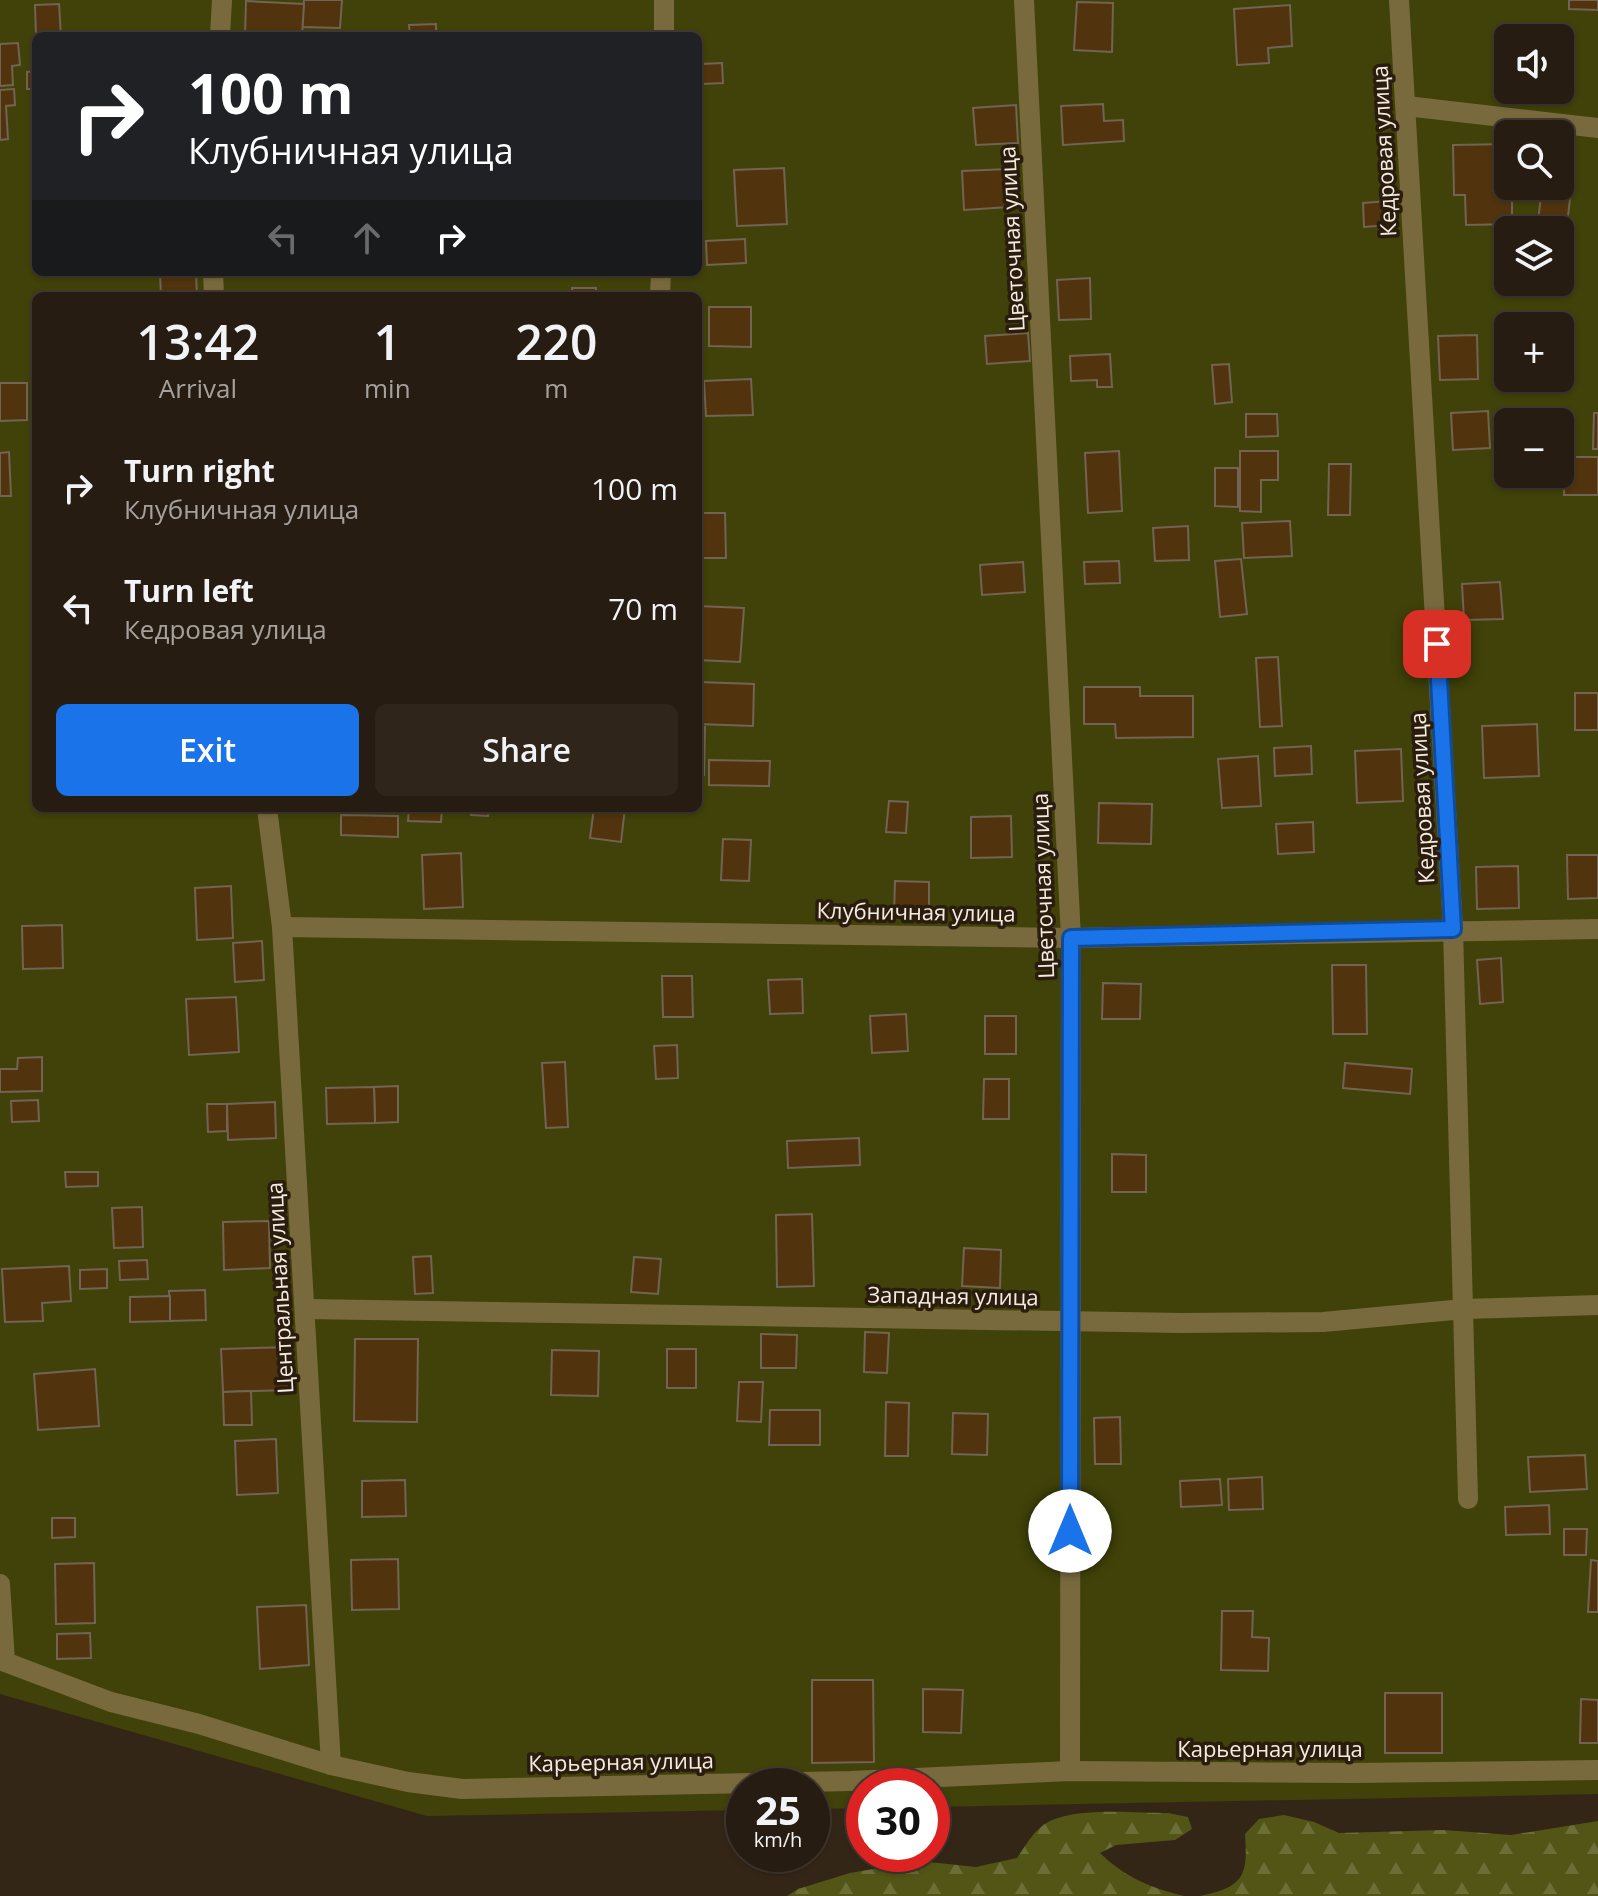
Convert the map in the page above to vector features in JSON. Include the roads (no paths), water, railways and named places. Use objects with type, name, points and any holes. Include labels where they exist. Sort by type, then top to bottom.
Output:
[{"type":"street","points":[[220,32],[222,0]]},
{"type":"street","points":[[664,0],[664,32]]},
{"type":"street","name":"Цветочная улица","points":[[1024,0],[1071,938],[1070,1771]]},
{"type":"street","name":"Кедровая улица","points":[[1399,0],[1453,929],[1468,1499]]},
{"type":"street","points":[[1406,106],[1598,128]]},
{"type":"street","name":"Центральная улица","points":[[268,812],[282,927],[331,1765]]},
{"type":"street","name":"Клубничная улица","points":[[282,927],[1071,938],[1453,929],[1598,929]]},
{"type":"street","name":"Западная улица","points":[[306,1309],[1070,1322],[1323,1322],[1464,1309],[1598,1305]]},
{"type":"street","points":[[0,1584],[2,1661]]},
{"type":"street","name":"Карьерная улица","points":[[2,1661],[111,1702],[199,1724],[331,1765],[408,1782],[462,1789],[851,1781],[1070,1771],[1416,1773],[1598,1770]]}]
